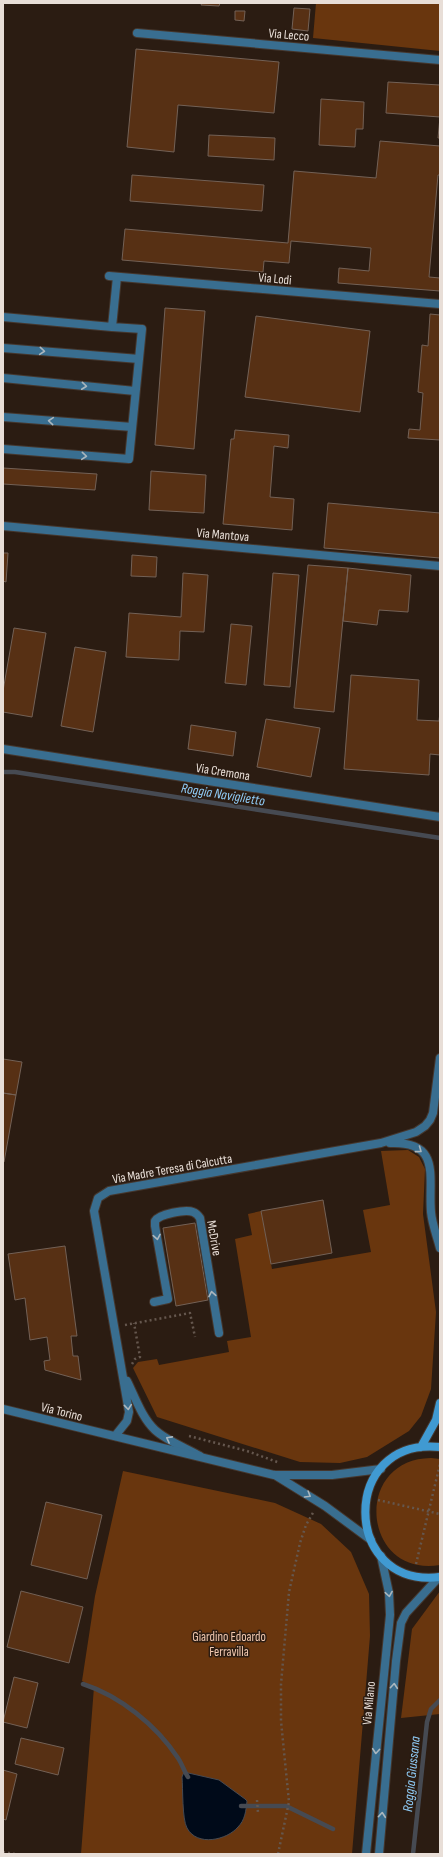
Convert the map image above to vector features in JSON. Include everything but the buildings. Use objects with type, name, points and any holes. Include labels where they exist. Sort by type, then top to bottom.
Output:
[{"type":"main road","points":[[421,1447],[436,1420],[440,1403]]},
{"type":"main road","points":[[440,1447],[421,1447],[399,1454],[381,1469],[372,1482],[366,1497],[364,1518],[371,1540],[381,1556],[395,1568],[412,1575],[423,1577],[440,1577]]},
{"type":"street","name":"Via Lecco","points":[[137,33],[440,60]]},
{"type":"street","name":"Via Lodi","points":[[112,327],[113,276],[440,304]]},
{"type":"street","points":[[3,317],[142,329],[129,459],[3,449]]},
{"type":"street","points":[[3,348],[139,359]]},
{"type":"street","points":[[3,378],[135,391]]},
{"type":"street","points":[[3,417],[132,427]]},
{"type":"street","name":"Via Mantova","points":[[3,526],[440,566]]},
{"type":"street","name":"Via Cremona","points":[[3,749],[440,817]]},
{"type":"street","name":"Via Madre Teresa di Calcutta","points":[[114,1436],[129,1415],[124,1374],[94,1211],[96,1201],[103,1194],[109,1191],[382,1143],[416,1132],[425,1126],[433,1113],[440,1058]]},
{"type":"street","name":"Via Madre Teresa di Calcutta","points":[[382,1143],[410,1144],[420,1149],[427,1158],[431,1168],[431,1213],[440,1248]]},
{"type":"street","name":"McDrive","points":[[154,1302],[168,1299],[155,1220],[162,1215],[190,1211],[195,1212],[200,1218],[219,1333]]},
{"type":"street","name":"Via Madre Teresa di Calcutta","points":[[124,1374],[146,1418],[153,1428],[204,1458]]},
{"type":"street","name":"Via Torino","points":[[3,1409],[274,1475]]},
{"type":"street","points":[[274,1475],[332,1475],[381,1469]]},
{"type":"street","points":[[274,1475],[320,1502],[371,1540]]},
{"type":"street","name":"Via Milano","points":[[366,1854],[390,1616],[389,1593],[381,1556]]},
{"type":"street","name":"Via Milano","points":[[379,1854],[401,1623],[406,1613],[440,1577]]},
{"type":"path","points":[[115,1327],[190,1313],[195,1336]]},
{"type":"path","points":[[131,1368],[135,1359],[140,1357],[134,1323]]},
{"type":"path","points":[[188,1436],[247,1451],[287,1465]]},
{"type":"path","points":[[412,1575],[440,1464]]},
{"type":"path","points":[[366,1497],[440,1514]]},
{"type":"path","points":[[278,1854],[289,1802],[281,1721],[281,1684],[289,1592],[306,1525],[320,1502]]},
{"type":"path","points":[[257,1800],[258,1812]]},
{"type":"path","points":[[3,1852],[14,1854]]},
{"type":"green space","points":[[316,3],[440,3],[440,51],[313,38]]},
{"type":"green space","points":[[408,1150],[419,1157],[425,1169],[423,1214],[436,1312],[431,1389],[421,1416],[409,1431],[367,1457],[340,1463],[300,1462],[157,1417],[133,1368],[138,1362],[157,1359],[159,1365],[229,1352],[227,1341],[251,1337],[235,1239],[252,1235],[248,1214],[261,1211],[272,1269],[371,1252],[363,1210],[390,1205],[381,1151]]},
{"type":"green space","points":[[431,1458],[440,1459],[440,1565],[414,1564],[395,1554],[382,1537],[377,1517],[379,1496],[388,1477],[406,1463]]},
{"type":"green space","name":"Giardino Edoardo Ferravilla","points":[[123,1471],[275,1503],[321,1524],[351,1552],[369,1594],[370,1636],[352,1854],[81,1854],[94,1687],[82,1681],[95,1596]]},
{"type":"green space","points":[[440,1591],[440,1714],[401,1718],[412,1629]]},
{"type":"water","points":[[184,1772],[219,1780],[247,1801],[244,1818],[233,1832],[212,1840],[198,1838],[187,1828],[184,1818],[183,1804],[182,1777]]},
{"type":"waterway","name":"Roggia Naviglietto","points":[[3,772],[15,772],[440,838]]},
{"type":"waterway","name":"Roggia Giussana","points":[[83,1684],[97,1689],[124,1704],[148,1723],[169,1746],[179,1760],[188,1777]]},
{"type":"waterway","name":"Roggia Giussana","points":[[413,1854],[427,1722],[431,1709],[440,1700]]},
{"type":"waterway","name":"Roggia Giussana","points":[[241,1806],[286,1806],[333,1829]]}]
